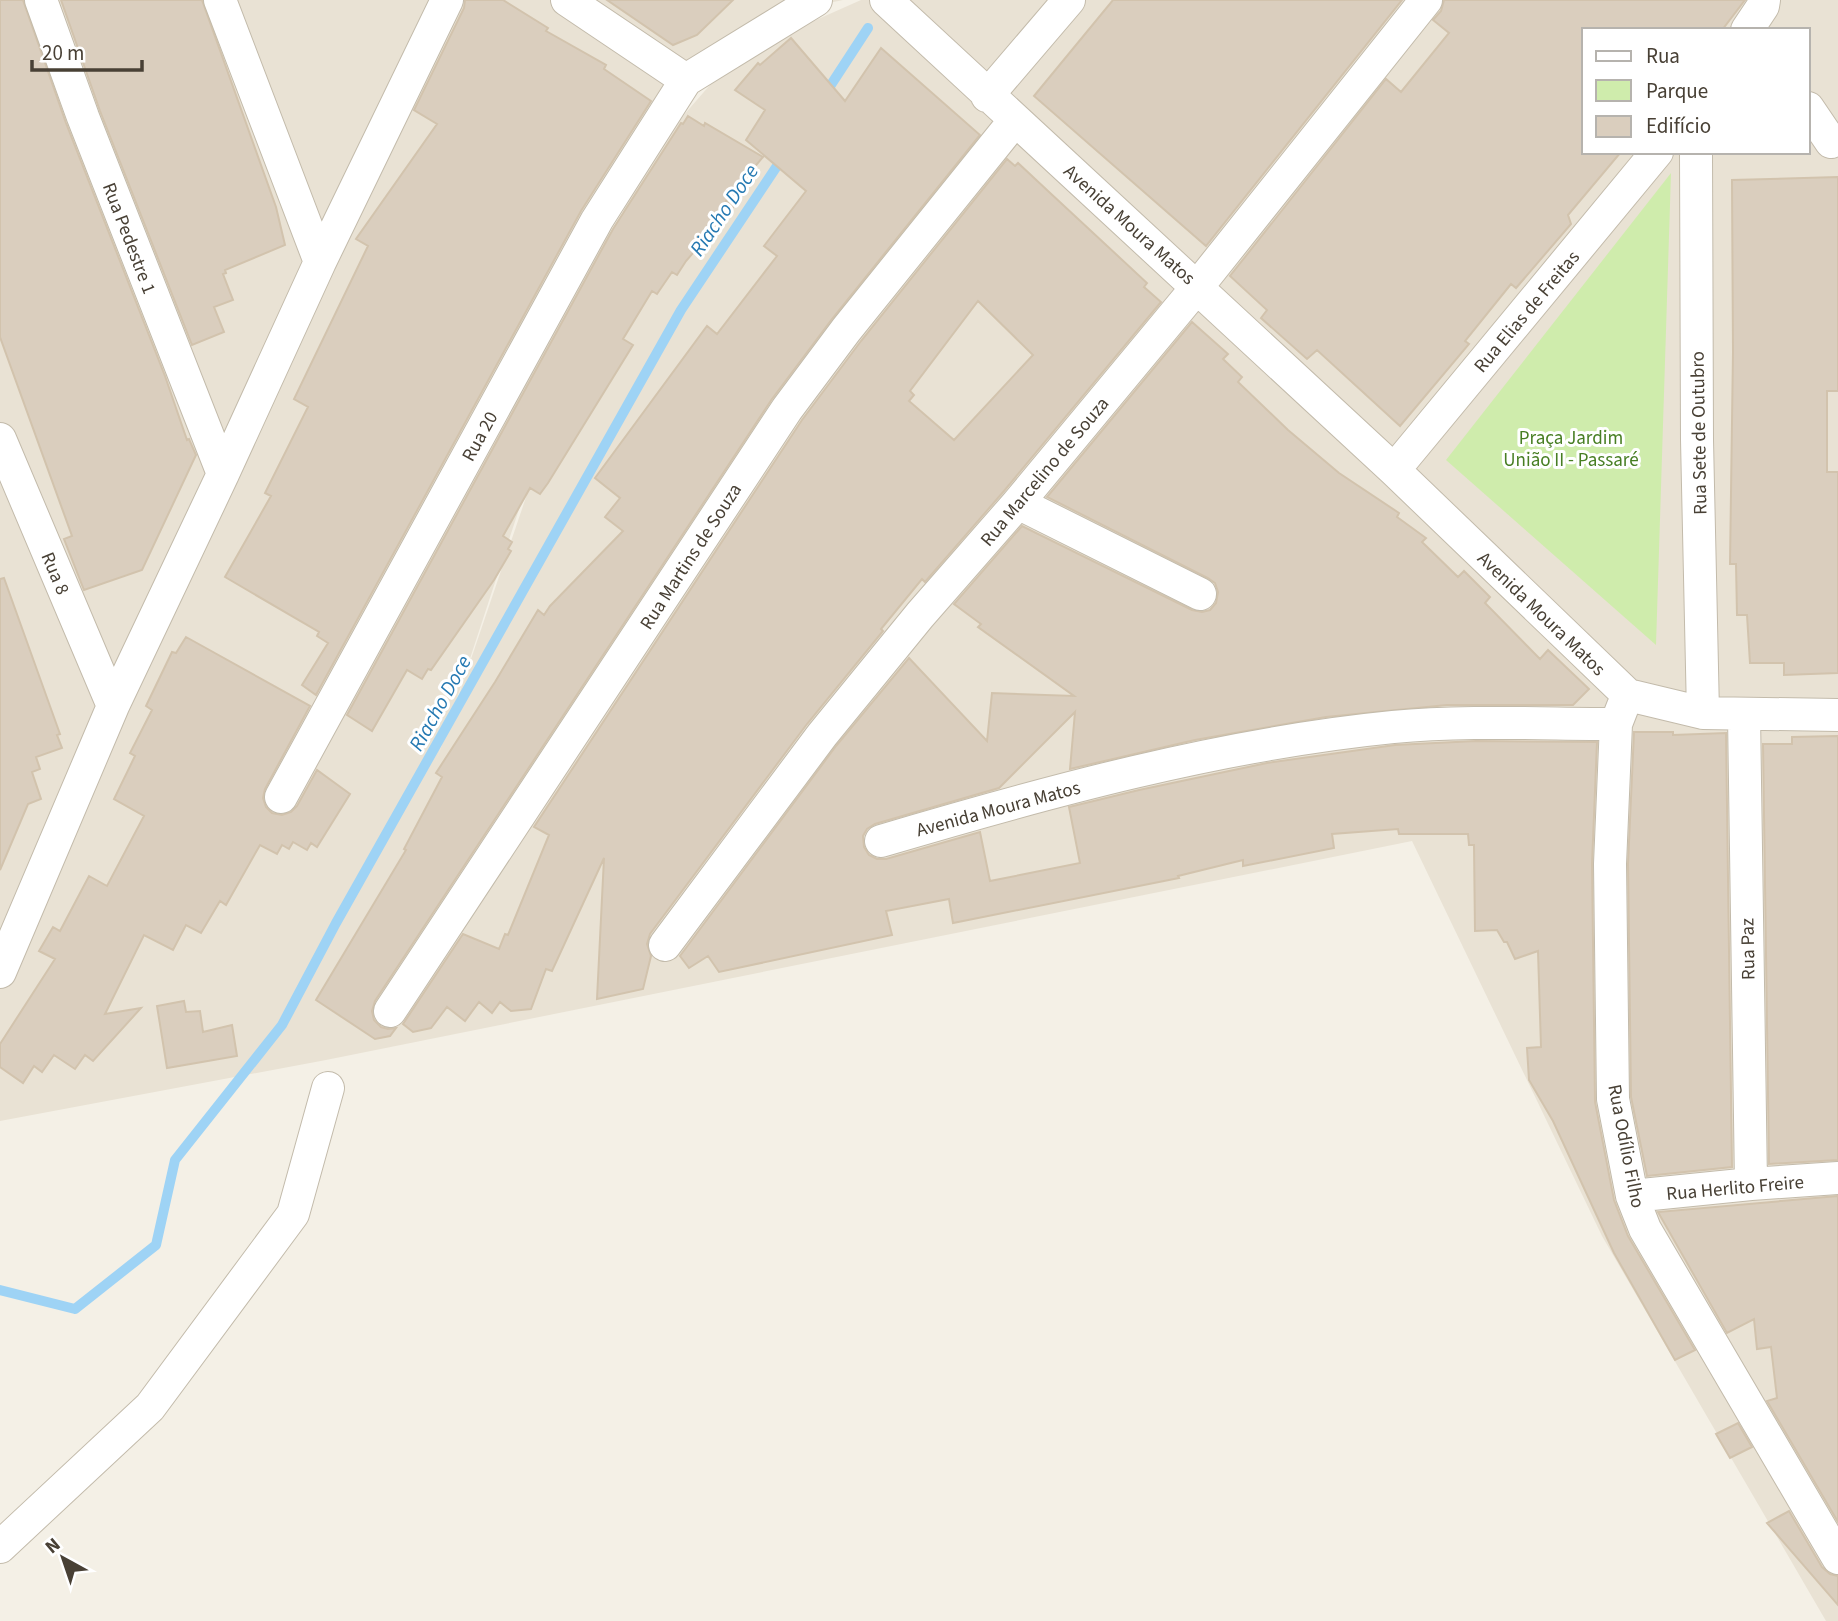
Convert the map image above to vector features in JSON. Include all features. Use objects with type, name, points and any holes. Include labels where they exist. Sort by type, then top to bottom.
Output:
[{"type":"street","name":"Rua Pedestre 1","points":[[41,0],[83,117],[223,474]]},
{"type":"street","points":[[220,0],[320,262]]},
{"type":"street","points":[[0,972],[113,706],[320,262],[447,0]]},
{"type":"street","points":[[567,0],[686,80],[816,0]]},
{"type":"street","name":"Avenida Moura Matos","points":[[886,0],[1394,470],[1622,709]]},
{"type":"street","points":[[987,96],[1069,0]]},
{"type":"street","name":"Rua Marcelino de Souza","points":[[665,945],[822,735],[1198,286],[1426,0]]},
{"type":"street","name":"Rua 20","points":[[281,797],[597,220],[686,80]]},
{"type":"street","points":[[1810,112],[1826,142]]},
{"type":"street","name":"Rua Martins de Souza","points":[[390,1011],[788,409],[846,330],[1015,120]]},
{"type":"street","name":"Rua Elias de Freitas","points":[[1394,470],[1655,154]]},
{"type":"street","name":"Rua Sete de Outubro","points":[[1696,154],[1697,440],[1703,713]]},
{"type":"street","name":"Rua 8","points":[[0,439],[113,706]]},
{"type":"street","points":[[1018,503],[1200,594]]},
{"type":"street","points":[[1622,709],[1744,715],[1838,715]]},
{"type":"street","name":"Avenida Moura Matos","points":[[881,841],[1028,797],[1268,745],[1421,725],[1622,709]]},
{"type":"street","name":"Rua Odílio Filho","points":[[1622,709],[1610,864],[1614,1100],[1632,1196],[1645,1229],[1838,1558]]},
{"type":"street","name":"Rua Paz","points":[[1744,715],[1751,1184]]},
{"type":"street","points":[[0,1547],[150,1407],[293,1214],[328,1088]]},
{"type":"street","name":"Rua Herlito Freire","points":[[1632,1196],[1838,1178]]},
{"type":"shaded area","points":[[0,0],[843,0],[771,15],[683,102],[621,199],[435,765],[627,200],[683,116],[716,78],[753,48],[861,0],[1838,0],[1838,1621],[1826,1621],[1602,1236],[1412,841],[326,1060],[0,1121]]},
{"type":"green space","name":"Praça Jardim União II - Passaré","points":[[1671,173],[1656,645],[1446,460]]},
{"type":"building","points":[[0,0],[23,0],[66,123],[165,376],[187,440],[189,439],[196,455],[142,570],[84,590],[64,539],[72,536],[0,337]]},
{"type":"building","points":[[61,0],[202,0],[276,207],[285,245],[225,270],[226,273],[223,274],[233,300],[214,307],[224,332],[192,345],[100,111]]},
{"type":"building","points":[[465,0],[503,0],[548,28],[546,31],[606,65],[604,69],[651,101],[581,211],[316,695],[302,685],[328,643],[317,636],[319,632],[225,577],[271,496],[265,493],[308,407],[294,399],[368,246],[356,239],[437,124],[414,110],[464,8]]},
{"type":"building","points":[[607,0],[733,0],[697,35],[673,45]]},
{"type":"building","points":[[1113,0],[1402,0],[1206,246],[1034,96]]},
{"type":"building","points":[[1444,0],[1745,0],[1724,28],[1582,28],[1582,154],[1619,154],[1568,215],[1571,224],[1516,288],[1511,284],[1465,341],[1469,344],[1400,426],[1317,350],[1307,359],[1261,318],[1267,310],[1230,276],[1386,79],[1401,92],[1449,33],[1433,20],[1441,11]]},
{"type":"building","points":[[791,38],[845,101],[881,48],[980,135],[832,319],[772,399],[375,1001],[372,1011],[374,1020],[381,1027],[396,1028],[390,1036],[375,1039],[316,1000],[406,850],[404,849],[442,777],[436,773],[538,610],[544,615],[623,531],[605,517],[620,498],[595,478],[707,326],[717,334],[777,256],[764,246],[806,191],[746,140],[765,110],[735,90],[758,63],[760,65]]},
{"type":"building","points":[[688,116],[763,157],[726,201],[733,207],[677,275],[672,272],[657,294],[652,291],[623,339],[633,345],[548,483],[540,494],[530,488],[503,536],[512,542],[508,549],[511,551],[494,580],[431,670],[428,669],[422,679],[407,670],[372,731],[347,715],[613,229]]},
{"type":"building","points":[[1007,159],[1015,166],[1018,163],[1147,283],[1144,287],[1161,302],[1004,491],[925,582],[922,579],[807,724],[650,934],[647,944],[651,956],[643,989],[597,999],[604,858],[552,971],[546,969],[531,1009],[511,1011],[500,1002],[492,1013],[479,1002],[465,1021],[447,1007],[431,1028],[413,1032],[403,1024],[463,934],[499,949],[505,934],[508,935],[549,835],[534,827],[802,420],[861,341]],"holes":[[[978,301],[1033,355],[954,440],[909,401],[914,395],[910,391]]]},
{"type":"building","points":[[1838,177],[1838,391],[1827,391],[1827,472],[1838,472],[1838,673],[1784,675],[1784,663],[1750,663],[1747,615],[1737,615],[1736,564],[1730,564],[1732,180]]},
{"type":"building","points":[[1192,322],[1228,354],[1223,359],[1242,377],[1238,382],[1288,430],[1339,473],[1399,513],[1397,517],[1426,538],[1422,542],[1458,577],[1464,571],[1490,597],[1485,603],[1540,659],[1548,650],[1589,689],[1573,705],[1447,705],[1326,717],[1195,740],[1070,769],[1075,712],[999,788],[875,824],[867,829],[863,836],[864,847],[869,855],[886,859],[980,832],[990,881],[1080,863],[1069,807],[1139,790],[1267,763],[1395,745],[1476,741],[1597,742],[1592,864],[1595,1102],[1614,1200],[1628,1236],[1695,1350],[1675,1360],[1614,1253],[1553,1121],[1529,1080],[1527,1048],[1541,1047],[1538,951],[1515,959],[1507,942],[1504,942],[1497,930],[1475,931],[1474,845],[1469,845],[1468,834],[1399,834],[1398,829],[1332,834],[1334,848],[1243,866],[1243,860],[1178,876],[1179,878],[953,923],[949,899],[886,911],[892,935],[719,972],[708,956],[689,968],[680,956],[836,746],[909,658],[987,741],[992,693],[1074,696],[978,627],[981,624],[954,604],[1022,526],[1192,610],[1210,610],[1216,603],[1218,592],[1215,583],[1208,578],[1047,497]]},
{"type":"building","points":[[4,578],[60,734],[57,735],[62,748],[36,757],[40,769],[32,772],[41,799],[28,804],[0,870],[0,579]]},
{"type":"building","points":[[186,637],[310,706],[265,789],[263,798],[272,813],[282,815],[291,812],[317,770],[350,794],[317,847],[311,843],[307,850],[293,842],[289,849],[282,845],[277,854],[260,845],[226,905],[220,901],[201,933],[186,925],[173,950],[144,935],[105,1014],[141,1008],[93,1061],[85,1055],[75,1069],[54,1055],[42,1072],[34,1066],[23,1083],[0,1067],[0,1044],[55,959],[39,951],[53,927],[60,931],[89,876],[107,886],[144,816],[114,799],[135,756],[130,753],[152,710],[146,706],[172,652],[176,653]]},
{"type":"building","points":[[1634,732],[1673,732],[1673,735],[1726,733],[1732,1167],[1647,1176],[1631,1097],[1628,864]]},
{"type":"building","points":[[1838,736],[1838,1160],[1769,1164],[1763,744],[1792,744],[1792,737]]},
{"type":"building","points":[[184,1001],[186,1012],[200,1011],[203,1032],[232,1025],[237,1056],[167,1068],[157,1006]]},
{"type":"building","points":[[1838,1196],[1838,1522],[1767,1401],[1777,1398],[1771,1347],[1757,1349],[1754,1319],[1727,1333],[1658,1212]]},
{"type":"building","points":[[1738,1423],[1752,1447],[1730,1458],[1716,1434]]},
{"type":"building","points":[[1789,1511],[1822,1567],[1830,1574],[1838,1576],[1838,1605],[1767,1523]]},
{"type":"waterway","name":"Riacho Doce","points":[[823,97],[868,28]]},
{"type":"waterway","name":"Riacho Doce","points":[[0,1290],[75,1309],[156,1245],[175,1160],[282,1025],[336,923],[681,310],[785,154]]}]
